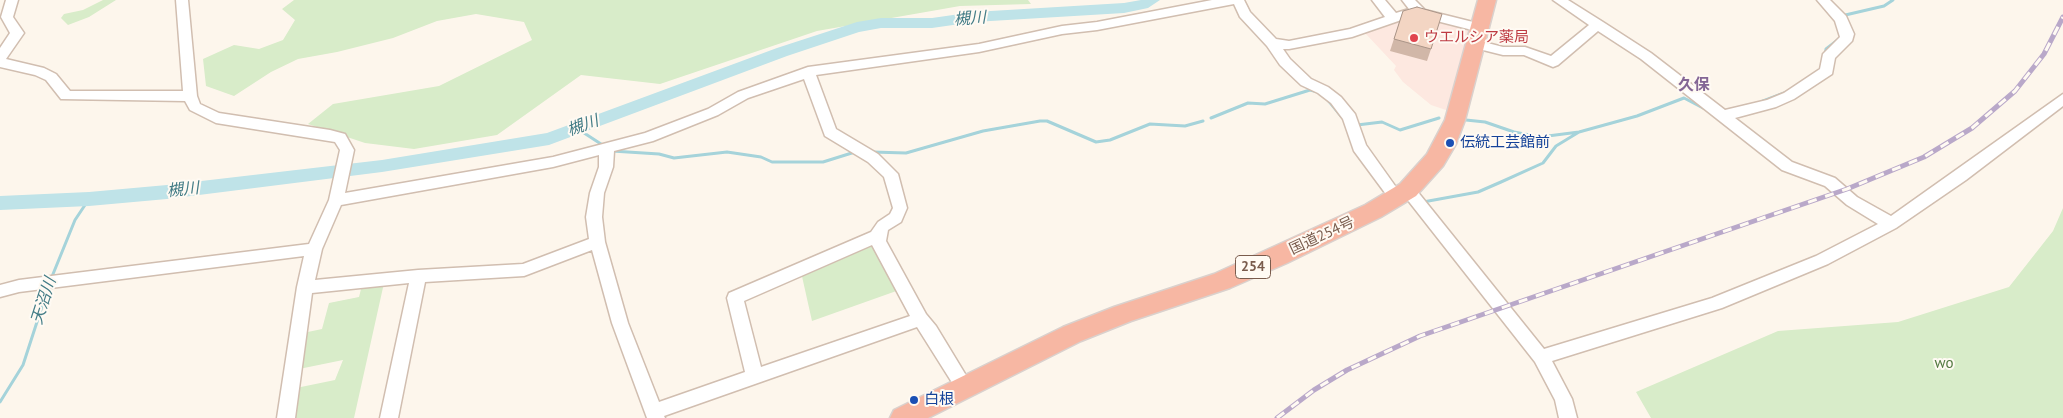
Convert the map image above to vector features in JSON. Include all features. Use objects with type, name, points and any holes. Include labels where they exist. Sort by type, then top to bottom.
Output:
[{"type":"highway","name":"国道254号","points":[[903,418],[1072,334],[1123,314],[1222,281],[1373,212],[1402,193],[1435,160],[1445,144],[1455,120],[1487,0]]},
{"type":"street","points":[[0,58],[17,33],[7,17],[12,0]]},
{"type":"street","points":[[182,0],[190,96],[195,107],[216,118],[330,135],[340,138],[346,152],[336,198],[314,249],[305,286],[286,418]]},
{"type":"street","points":[[336,198],[553,162],[607,148],[671,129],[713,112],[742,95],[808,72],[979,48],[1062,30],[1097,26],[1234,0]]},
{"type":"street","points":[[1238,0],[1254,26],[1272,43],[1285,62],[1306,82],[1323,90],[1336,100],[1350,118],[1359,147],[1402,193],[1541,356],[1563,399],[1568,418]]},
{"type":"street","points":[[1378,0],[1392,17]]},
{"type":"street","points":[[1408,0],[1421,13]]},
{"type":"street","points":[[1559,0],[1646,56],[1692,95],[1724,116],[1787,166],[1830,182],[1852,201],[1891,224]]},
{"type":"street","points":[[1724,116],[1771,104],[1789,96],[1827,71],[1828,57],[1847,38],[1848,34],[1841,19],[1835,15],[1823,0]]},
{"type":"street","points":[[1272,43],[1289,45],[1352,33],[1376,26],[1392,17],[1410,13],[1421,13],[1478,36],[1503,51],[1525,51],[1553,62],[1598,25]]},
{"type":"street","points":[[0,62],[39,71],[51,77],[66,96],[190,96]]},
{"type":"street","points":[[808,72],[830,132],[863,152],[891,174],[900,208],[896,218],[883,226],[878,236],[878,241],[920,319],[930,331],[964,387]]},
{"type":"street","points":[[1541,356],[1716,302],[1771,282],[1822,260],[1891,224],[1960,176],[2063,99]]},
{"type":"street","points":[[607,148],[606,167],[597,193],[594,217],[597,242],[620,323],[655,415],[755,377],[920,319]]},
{"type":"street","points":[[755,377],[735,298],[878,236]]},
{"type":"street","points":[[305,286],[418,276],[524,270],[597,242]]},
{"type":"street","points":[[0,291],[19,286],[314,249]]},
{"type":"street","points":[[389,418],[418,276]]},
{"type":"shaded area","points":[[1418,16],[1470,28],[1472,31],[1449,111],[1431,105],[1403,82],[1394,70],[1396,66],[1365,33],[1389,19]]},
{"type":"green space","points":[[103,0],[116,0],[89,17],[68,25],[61,18],[64,14],[83,10]]},
{"type":"green space","points":[[294,0],[1028,0],[1031,4],[960,6],[817,31],[660,84],[581,75],[497,135],[414,149],[365,143],[308,124],[333,104],[439,86],[532,40],[524,22],[476,14],[437,21],[393,38],[337,52],[298,59],[271,72],[234,96],[206,86],[203,59],[234,45],[259,49],[283,40],[295,20],[282,9]]},
{"type":"green space","name":"wo","points":[[2063,208],[2063,418],[1651,418],[1636,392],[1778,331],[1898,322],[2009,287],[2053,231]]},
{"type":"green space","points":[[869,243],[876,244],[902,289],[812,321],[801,272]]},
{"type":"green space","points":[[384,283],[354,418],[294,418],[296,388],[335,380],[343,360],[299,369],[303,333],[322,329],[329,303],[359,297],[362,285]]},
{"type":"building","name":"ウエルシア薬局","points":[[1417,7],[1442,14],[1431,49],[1394,39],[1403,11]]},
{"type":"waterway","name":"槻川","points":[[0,203],[89,199],[167,192],[382,166],[549,139],[782,52],[857,27],[881,23],[932,23],[974,17],[1124,8],[1143,5],[1153,0]]},
{"type":"waterway","points":[[1841,16],[1884,6],[1893,0]]},
{"type":"waterway","points":[[1825,56],[1826,49],[1839,39]]},
{"type":"waterway","points":[[1211,118],[1248,103],[1265,104],[1310,90],[1318,92]]},
{"type":"waterway","points":[[1763,101],[1787,92]]},
{"type":"waterway","points":[[1579,132],[1637,116],[1684,98],[1703,108]]},
{"type":"waterway","points":[[1327,99],[1341,116]]},
{"type":"waterway","points":[[1357,125],[1382,122],[1400,130],[1439,118]]},
{"type":"waterway","points":[[1466,120],[1485,122],[1514,132],[1540,137],[1579,132]]},
{"type":"waterway","points":[[872,152],[906,153],[983,131],[1040,121],[1047,121],[1096,142],[1110,140],[1150,124],[1185,126],[1203,121]]},
{"type":"waterway","points":[[578,129],[604,146]]},
{"type":"waterway","points":[[1423,202],[1478,192],[1501,182],[1543,163],[1556,146],[1579,132]]},
{"type":"waterway","points":[[612,151],[659,154],[674,158],[727,152],[761,157],[772,162],[823,162],[855,152]]},
{"type":"waterway","name":"天沼川","points":[[51,279],[75,220],[89,199]]},
{"type":"waterway","name":"天沼川","points":[[0,402],[23,365],[49,285]]},
{"type":"railway","points":[[1277,418],[1314,390],[1347,370],[1420,336],[1847,189],[1924,157],[1972,128],[2015,91],[2044,54],[2063,17]]},
{"type":"place","name":"ウエルシア薬局","points":[[1414,38]]},
{"type":"place","name":"伝統工芸館前","points":[[1450,143]]},
{"type":"place","name":"白根","points":[[914,400]]},
{"type":"district","name":"久保","points":[[1694,85]]}]
